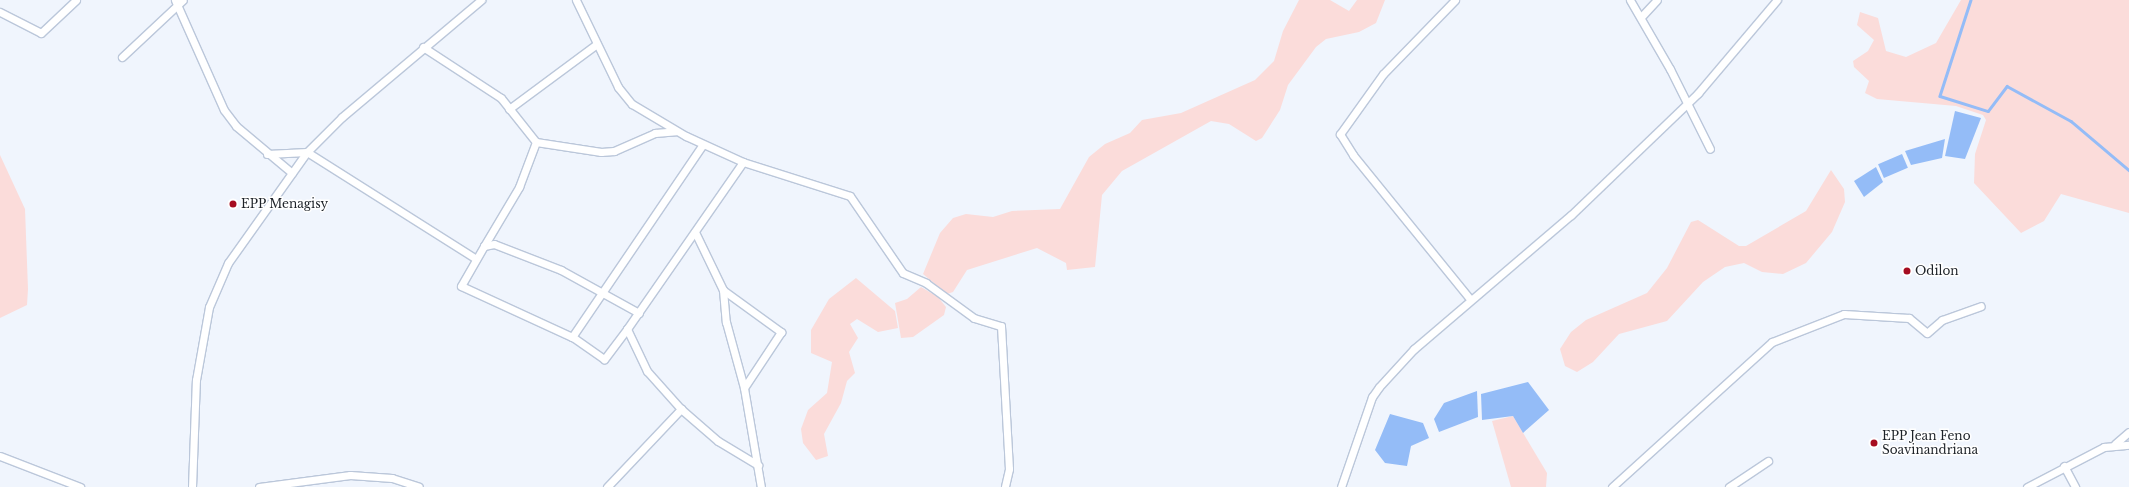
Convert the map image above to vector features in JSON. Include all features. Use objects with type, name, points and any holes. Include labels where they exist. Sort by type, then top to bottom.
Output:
[{"type":"street","points":[[0,12],[41,33],[76,0]]},
{"type":"street","points":[[192,487],[196,380],[209,307],[228,263],[307,152],[423,47],[481,0]]},
{"type":"street","points":[[576,0],[618,87],[632,104],[676,130],[743,162],[850,196],[903,273],[926,283],[974,318],[1001,326],[1009,469],[1005,487]]},
{"type":"street","points":[[1455,0],[1382,74],[1340,134],[1353,155],[1470,299]]},
{"type":"street","points":[[1630,0],[1641,17],[1687,102],[1710,149]]},
{"type":"street","points":[[1641,17],[1658,0]]},
{"type":"street","points":[[1341,487],[1372,397],[1414,349],[1470,299],[1570,215],[1687,102],[1777,0]]},
{"type":"street","points":[[122,57],[178,2],[224,110],[267,154],[292,173]]},
{"type":"street","points":[[510,109],[597,44]]},
{"type":"street","points":[[423,47],[501,98],[536,142],[601,152],[614,151],[656,133],[676,130]]},
{"type":"street","points":[[536,142],[519,187],[461,286],[572,337],[604,359],[639,313],[743,162]]},
{"type":"street","points":[[572,337],[703,144]]},
{"type":"street","points":[[267,154],[307,152],[476,259]]},
{"type":"street","points":[[694,232],[723,290],[726,322],[744,388],[761,487]]},
{"type":"street","points":[[484,246],[494,244],[508,248],[603,290],[639,313]]},
{"type":"street","points":[[723,290],[781,332],[744,388]]},
{"type":"street","points":[[1612,487],[1772,342],[1844,314],[1908,318],[1927,333],[1942,320],[1981,306]]},
{"type":"street","points":[[627,329],[647,371],[681,409],[718,441],[758,465]]},
{"type":"street","points":[[607,487],[681,409]]},
{"type":"street","points":[[2027,487],[2064,466],[2114,444],[2129,432]]},
{"type":"street","points":[[2114,444],[2129,445]]},
{"type":"street","points":[[0,456],[80,487]]},
{"type":"street","points":[[1729,487],[1768,461]]},
{"type":"street","points":[[2064,466],[2075,487]]},
{"type":"street","points":[[259,487],[350,475],[392,478],[419,487]]},
{"type":"shaded area","points":[[1299,0],[1330,0],[1349,11],[1357,0],[1385,0],[1376,23],[1359,32],[1326,39],[1316,47],[1288,85],[1280,110],[1262,138],[1256,141],[1229,124],[1211,121],[1122,171],[1102,195],[1095,267],[1067,270],[1066,263],[1037,248],[967,270],[953,292],[947,294],[923,274],[940,233],[953,218],[966,214],[993,217],[1012,211],[1060,209],[1089,157],[1105,144],[1130,133],[1142,120],[1181,113],[1255,80],[1274,61],[1283,31]]},
{"type":"shaded area","points":[[1961,0],[2129,0],[2129,213],[2061,194],[2044,221],[2021,233],[1974,183],[1975,154],[1986,120],[1983,115],[1956,106],[1877,99],[1865,93],[1869,81],[1854,67],[1853,61],[1868,51],[1874,40],[1857,25],[1860,12],[1878,18],[1886,51],[1906,57],[1936,43]]},
{"type":"shaded area","points":[[0,155],[25,209],[28,289],[27,305],[0,318]]},
{"type":"shaded area","points":[[1831,170],[1844,189],[1845,202],[1832,232],[1806,263],[1783,274],[1762,272],[1744,263],[1725,267],[1703,282],[1667,321],[1619,334],[1593,362],[1577,372],[1565,366],[1560,349],[1571,332],[1586,320],[1647,293],[1667,268],[1691,222],[1698,220],[1739,246],[1746,246],[1806,211]]},
{"type":"shaded area","points":[[856,278],[895,311],[898,328],[878,332],[857,319],[850,324],[858,338],[849,352],[855,373],[847,381],[841,403],[824,434],[828,456],[816,460],[803,443],[801,429],[808,410],[827,393],[832,362],[811,353],[811,330],[829,299]]},
{"type":"shaded area","points":[[921,287],[938,297],[946,307],[944,315],[913,337],[901,338],[895,303],[907,299]]},
{"type":"shaded area","points":[[1513,416],[1547,473],[1546,487],[1511,487],[1492,421]]},
{"type":"water","points":[[1955,111],[1981,118],[1965,159],[1945,156]]},
{"type":"water","points":[[1945,139],[1942,158],[1911,165],[1905,151]]},
{"type":"water","points":[[1902,154],[1908,168],[1884,178],[1878,164]]},
{"type":"water","points":[[1876,167],[1883,182],[1864,197],[1854,181]]},
{"type":"water","points":[[1528,382],[1549,410],[1523,433],[1513,416],[1482,420],[1481,394]]},
{"type":"water","points":[[1477,391],[1478,417],[1439,432],[1434,419],[1444,403]]},
{"type":"water","points":[[1390,414],[1423,423],[1429,438],[1411,446],[1407,466],[1385,463],[1375,450]]},
{"type":"waterway","points":[[1971,0],[1940,96],[1988,111],[2007,86],[2071,121],[2129,170]]},
{"type":"place","name":"EPP Menagisy","points":[[233,204]]},
{"type":"place","name":"Odilon","points":[[1907,271]]},
{"type":"place","name":"EPP Jean Feno Soavinandriana","points":[[1874,443]]}]
